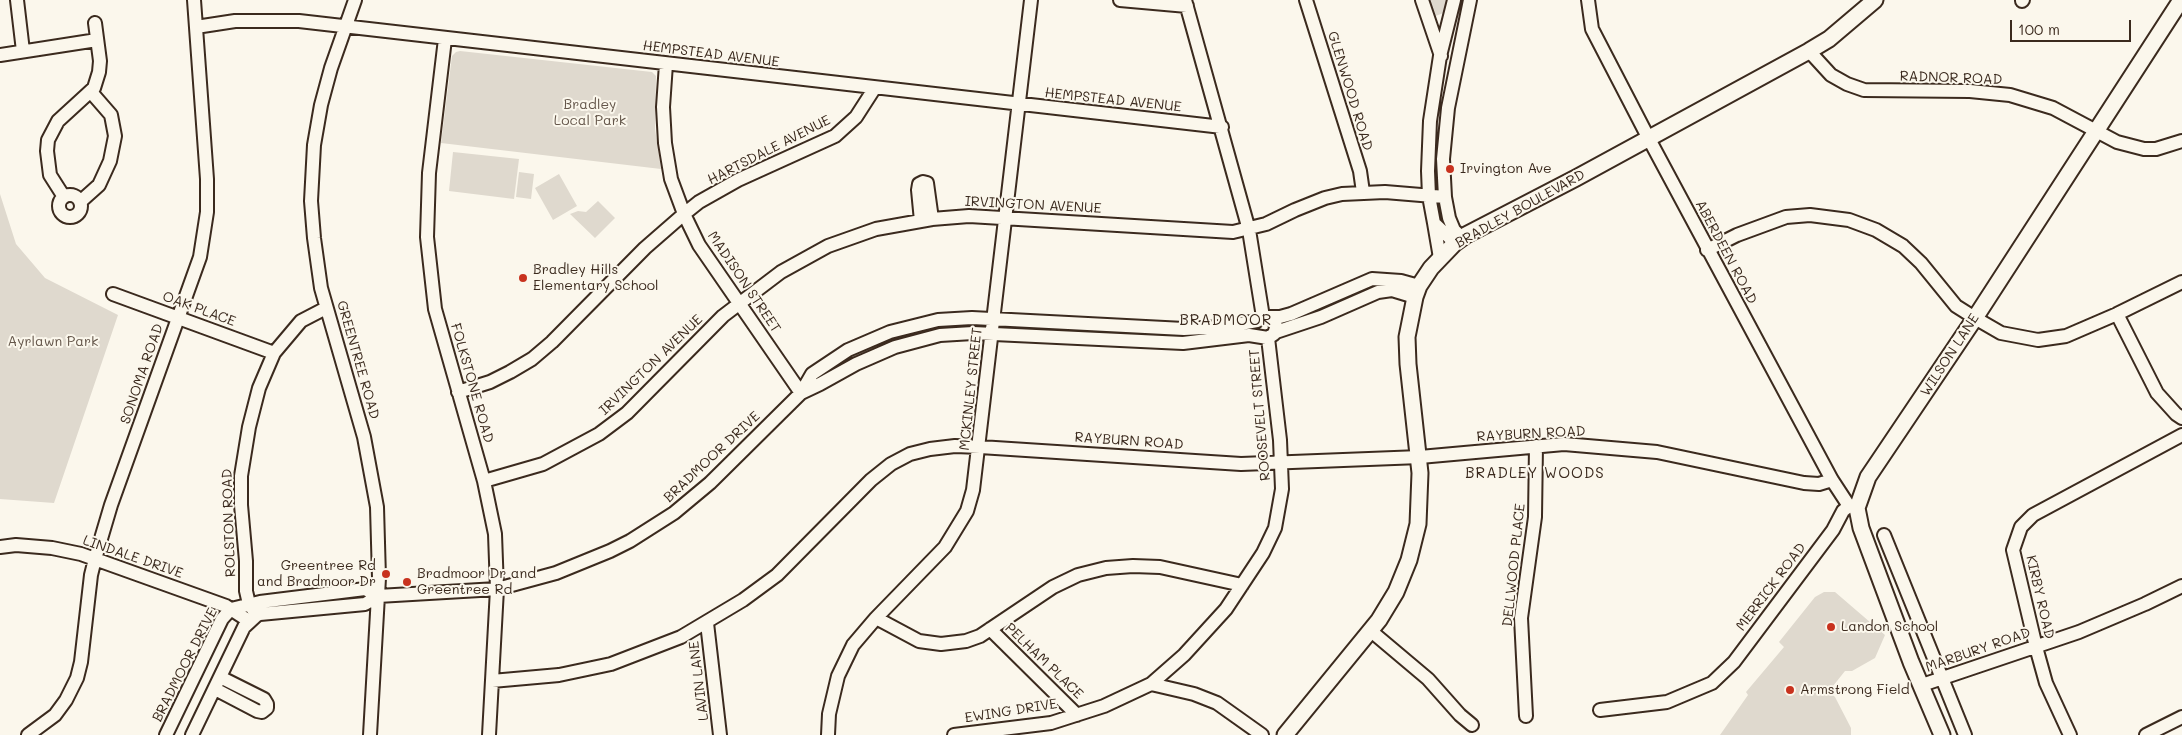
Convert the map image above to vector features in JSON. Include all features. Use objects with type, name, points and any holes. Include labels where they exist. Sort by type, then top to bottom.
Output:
[{"type":"main road","name":"BRADLEY BOULEVARD","points":[[1286,735],[1371,632],[1396,592],[1414,543],[1420,505],[1420,457],[1407,349],[1409,323],[1417,291],[1440,258],[1458,241],[1809,51],[1836,33],[1876,0]]},
{"type":"main road","name":"WILSON LANE","points":[[1853,507],[1868,477],[1975,318],[2181,0]]},
{"type":"main road","points":[[1853,507],[1911,662],[1942,735]]},
{"type":"street","points":[[17,0],[23,51]]},
{"type":"street","name":"SONOMA ROAD","points":[[28,735],[55,715],[66,700],[77,678],[81,662],[90,575],[111,505],[200,256],[207,212],[207,179],[194,0]]},
{"type":"street","name":"GREENTREE ROAD","points":[[356,0],[331,68],[321,105],[312,166],[314,238],[326,308],[358,412],[370,465],[379,528],[378,596],[370,735]]},
{"type":"street","name":"MCKINLEY STREET","points":[[828,735],[829,714],[838,676],[853,645],[876,618],[945,547],[967,511],[973,490],[980,447],[993,319],[1031,0]]},
{"type":"street","points":[[1120,0],[1186,3],[1249,230],[1263,319],[1256,328],[1267,335],[1275,322],[1263,319]]},
{"type":"street","name":"GLENWOOD ROAD","points":[[1306,0],[1360,171],[1363,192]]},
{"type":"street","points":[[1422,0],[1440,56]]},
{"type":"street","points":[[1440,258],[1429,196],[1428,145],[1440,56],[1454,0]]},
{"type":"street","points":[[1458,241],[1449,218],[1445,198],[1443,159],[1446,123],[1470,0]]},
{"type":"street","name":"ABERDEEN ROAD","points":[[1588,0],[1592,29],[1648,139],[1832,480],[1853,507]]},
{"type":"street","name":"HEMPSTEAD AVENUE","points":[[196,27],[235,21],[271,20],[346,26],[444,39],[1222,128]]},
{"type":"street","points":[[64,197],[50,175],[47,151],[48,140],[58,121],[91,92],[99,72],[100,61],[95,22]]},
{"type":"street","name":"FOLKSTONE ROAD","points":[[444,39],[429,172],[427,238],[435,309],[484,482],[495,534],[497,589],[489,735]]},
{"type":"street","points":[[0,54],[97,40]]},
{"type":"street","name":"RADNOR ROAD","points":[[1809,51],[1831,75],[1847,84],[1864,90],[1970,91],[2010,95],[2053,108],[2117,142],[2144,149],[2168,147],[2182,141]]},
{"type":"street","points":[[1440,56],[1458,59]]},
{"type":"street","name":"MADISON STREET","points":[[666,64],[662,107],[665,143],[671,179],[684,214],[699,245],[801,392]]},
{"type":"street","name":"HARTSDALE AVENUE","points":[[458,392],[510,372],[532,359],[552,342],[645,248],[684,214],[700,202],[738,180],[835,136],[856,117],[874,89]]},
{"type":"street","points":[[64,197],[60,207],[65,216],[73,217],[79,213],[80,202],[99,185],[110,161],[115,136],[111,115],[91,92]]},
{"type":"street","name":"IRVINGTON AVENUE","points":[[484,482],[543,464],[599,434],[627,413],[723,316],[739,303],[781,272],[828,246],[876,229],[927,220],[969,216],[1233,232],[1249,230],[1324,198],[1342,194],[1363,192],[1445,198]]},
{"type":"street","points":[[64,197],[75,197],[80,202]]},
{"type":"street","points":[[1708,250],[1737,235],[1786,217],[1817,215],[1849,220],[1876,230],[1903,246],[1921,263],[1956,306],[2001,333],[2038,340],[2066,336],[2118,314],[2182,282]]},
{"type":"street","points":[[1434,223],[1458,241]]},
{"type":"street","name":"BRADMOOR DRIVE","points":[[253,618],[365,604],[378,596],[497,589],[579,565],[623,545],[674,513],[710,483],[801,392],[812,374],[848,350],[890,332],[938,320],[972,318],[1184,329],[1223,327],[1280,317],[1316,305],[1372,279],[1401,281],[1417,291]]},
{"type":"street","name":"BRADMOOR DRIVE","points":[[801,392],[856,364],[910,342],[940,335],[992,334],[1183,343],[1267,335],[1321,317],[1378,292],[1392,290],[1417,291]]},
{"type":"street","name":"OAK PLACE","points":[[113,294],[274,353]]},
{"type":"street","name":"ROLSTON ROAD","points":[[253,618],[246,591],[246,561],[241,505],[241,476],[249,427],[259,388],[274,353],[301,321],[326,308]]},
{"type":"street","points":[[2118,314],[2157,393],[2182,418]]},
{"type":"street","name":"ROOSEVELT STREET","points":[[1151,684],[1184,655],[1210,628],[1263,553],[1275,528],[1282,489],[1281,463],[1267,335]]},
{"type":"street","name":"KIRBY ROAD","points":[[2070,735],[2046,683],[2036,646],[2014,550],[2021,527],[2033,515],[2182,435]]},
{"type":"street","name":"RAYBURN ROAD","points":[[492,681],[559,676],[611,664],[681,637],[743,600],[777,574],[871,480],[891,464],[910,454],[930,449],[955,446],[980,447],[1241,464],[1420,457],[1536,446],[1587,445],[1657,452],[1804,483],[1819,484],[1832,480]]},
{"type":"street","name":"DELLWOOD PLACE","points":[[1526,716],[1521,618],[1535,517],[1536,446]]},
{"type":"street","name":"MERRICK ROAD","points":[[1600,710],[1667,702],[1712,683],[1734,662],[1833,530],[1843,511],[1853,507]]},
{"type":"street","points":[[1884,535],[1965,735]]},
{"type":"street","name":"LINDALE DRIVE","points":[[0,547],[52,548],[81,554],[253,618]]},
{"type":"street","points":[[876,618],[919,642],[941,644],[966,641],[990,629],[1053,586],[1078,575],[1106,568],[1160,567],[1242,585]]},
{"type":"street","name":"MARBURY ROAD","points":[[1922,685],[2088,628],[2182,586]]},
{"type":"street","name":"BRADMOOR DRIVE","points":[[166,735],[222,619],[231,609],[249,604],[365,589],[378,596]]},
{"type":"street","points":[[192,735],[253,618]]},
{"type":"street","name":"LAVIN LANE","points":[[707,623],[720,735]]},
{"type":"street","name":"PELHAM PLACE","points":[[990,629],[1077,715]]},
{"type":"street","points":[[1371,632],[1428,679],[1460,715],[1472,725]]},
{"type":"street","points":[[1151,684],[1194,694],[1217,703],[1262,735]]},
{"type":"street","name":"EWING DRIVE","points":[[954,735],[1034,725],[1077,715],[1104,706],[1151,684]]},
{"type":"street","points":[[2146,735],[2182,717]]},
{"type":"green space","points":[[1428,0],[1448,0],[1446,12],[1433,17]]},
{"type":"green space","name":"Bradley Local Park","points":[[460,51],[652,72],[656,76],[655,129],[661,169],[441,143],[452,56]]},
{"type":"green space","points":[[453,152],[519,159],[514,199],[449,191]]},
{"type":"green space","points":[[519,172],[534,174],[531,199],[516,197]]},
{"type":"green space","points":[[559,174],[577,206],[553,220],[535,188]]},
{"type":"green space","name":"Ayrlawn Park","points":[[0,194],[16,244],[45,278],[118,315],[54,503],[0,499]]},
{"type":"green space","points":[[598,201],[615,218],[595,238],[570,214],[578,211],[586,212]]},
{"type":"green space","points":[[1824,592],[1835,592],[1885,635],[1875,658],[1852,671],[1845,671],[1829,691],[1835,697],[1851,728],[1851,735],[1720,735],[1748,695],[1746,692],[1784,647],[1779,642],[1815,597]]},
{"type":"place","name":"Irvington Ave","points":[[1450,169]]},
{"type":"place","name":"Bradley Hills Elementary School","points":[[523,278]]},
{"type":"place","name":"Greentree Rd and Bradmoor Dr","points":[[386,574]]},
{"type":"place","name":"Bradmoor Dr and Greentree Rd","points":[[407,582]]},
{"type":"place","name":"Landon School","points":[[1831,627]]},
{"type":"place","name":"Armstrong Field","points":[[1790,690]]},
{"type":"district","name":"BRADMOOR","points":[[1226,320]]},
{"type":"district","name":"BRADLEY WOODS","points":[[1535,473]]}]
